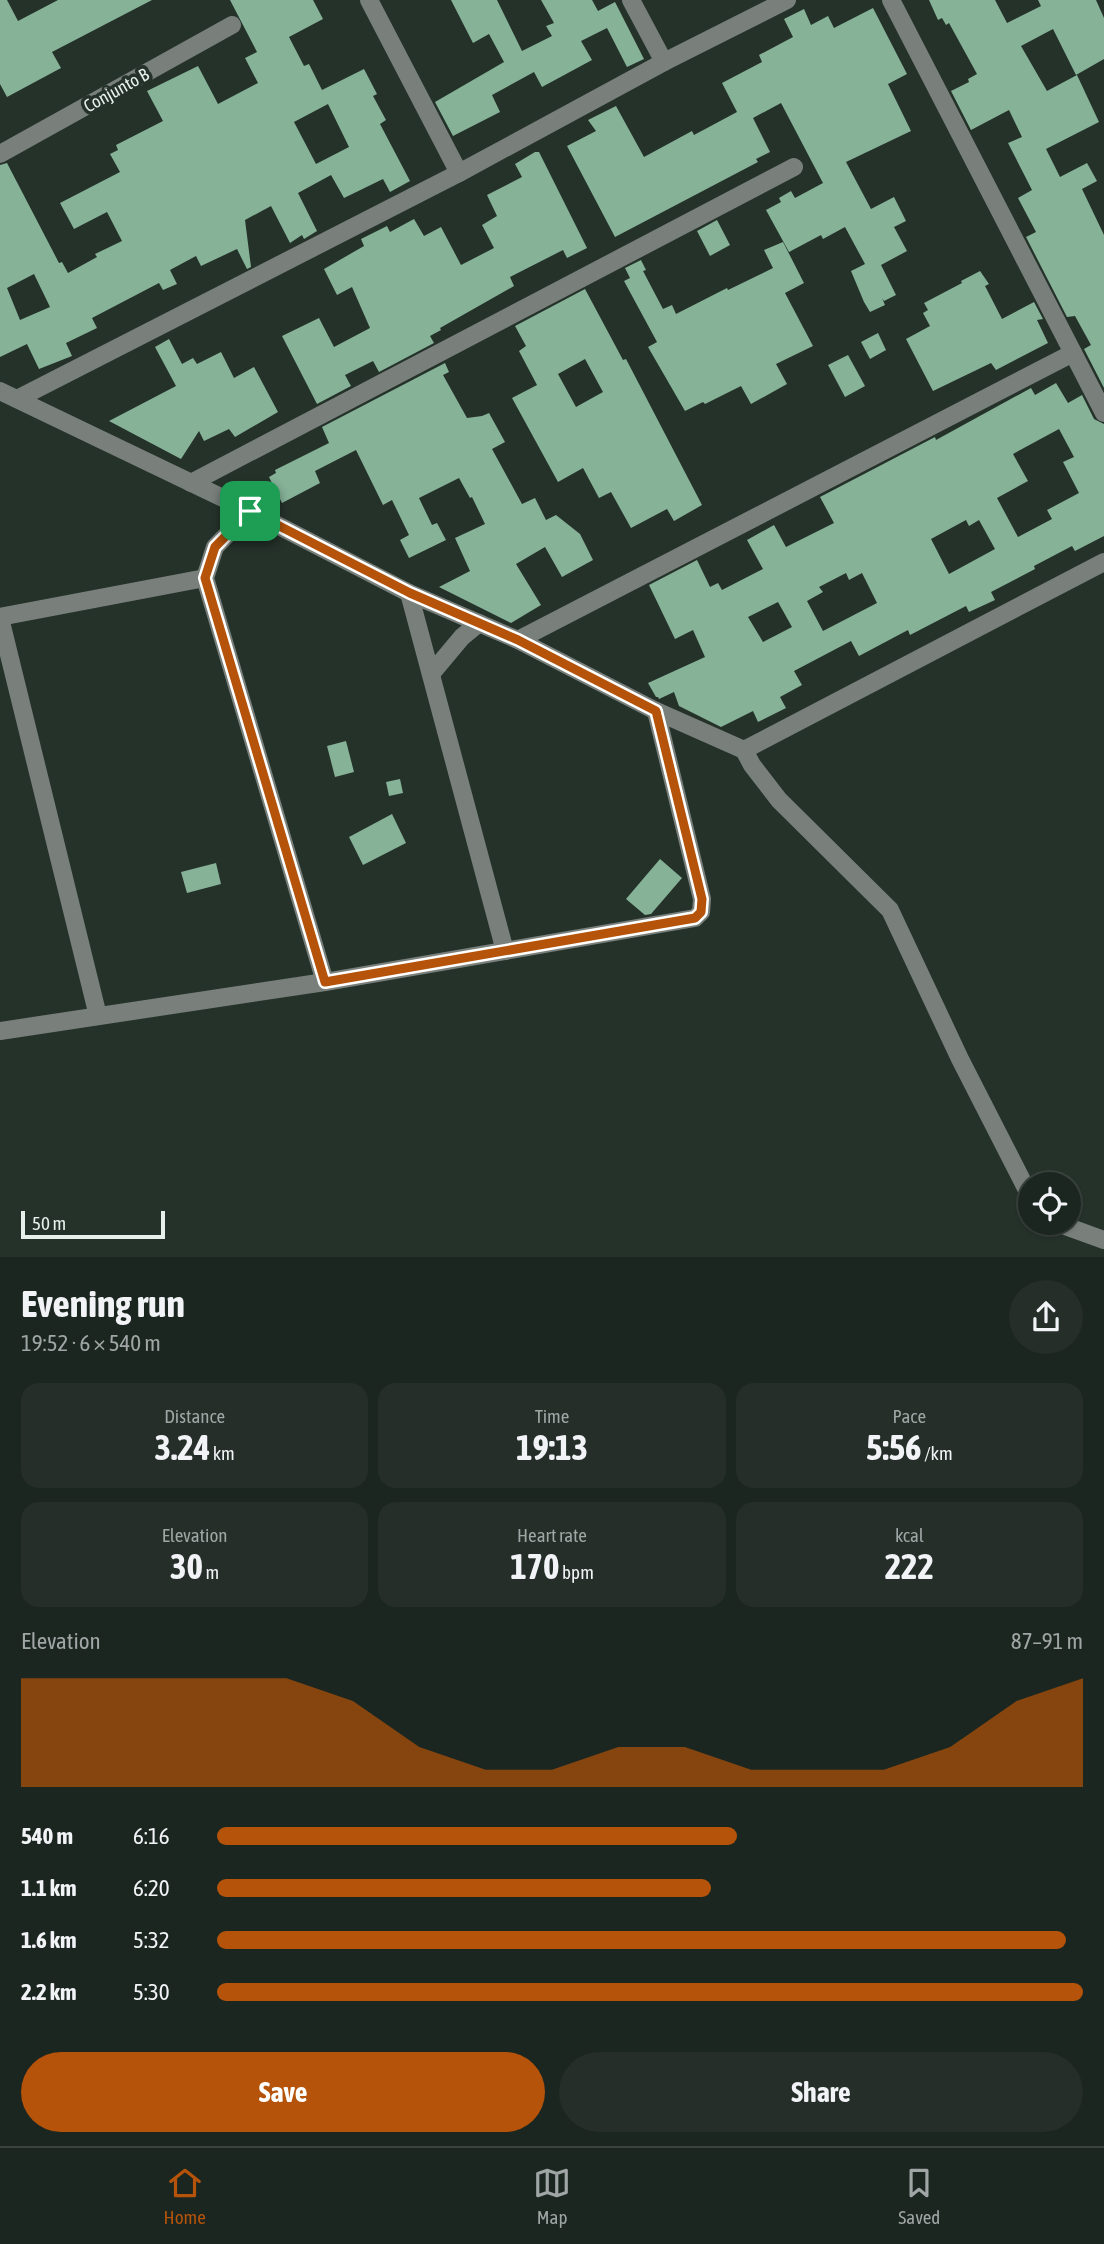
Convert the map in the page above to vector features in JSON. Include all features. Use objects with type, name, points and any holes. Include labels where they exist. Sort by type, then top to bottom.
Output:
[{"type":"street","points":[[369,0],[458,173]]},
{"type":"street","points":[[631,0],[664,62]]},
{"type":"street","points":[[17,399],[458,173],[664,62],[787,0]]},
{"type":"street","points":[[891,0],[1104,413]]},
{"type":"street","name":"Conjunto B","points":[[0,154],[232,25]]},
{"type":"street","points":[[191,483],[794,167]]},
{"type":"street","points":[[518,640],[1073,353]]},
{"type":"street","points":[[0,391],[250,511],[410,593],[518,640],[656,711],[744,750],[779,800],[890,910],[960,1059],[1018,1173]]},
{"type":"street","points":[[250,511],[215,547],[205,578],[325,982]]},
{"type":"street","points":[[744,750],[1104,562]]},
{"type":"street","points":[[98,1016],[0,617],[205,578]]},
{"type":"street","points":[[410,593],[505,951]]},
{"type":"street","points":[[431,674],[462,637],[479,623]]},
{"type":"street","points":[[0,1031],[325,982],[695,918],[701,912],[702,899],[656,711]]},
{"type":"street","points":[[1081,1232],[1104,1240]]},
{"type":"building","points":[[0,0],[7,0],[18,21],[58,0],[152,0],[52,52],[61,68],[7,97],[0,84]]},
{"type":"building","points":[[230,0],[313,0],[323,19],[289,37],[304,66],[309,64],[322,90],[364,69],[377,94],[373,96],[386,120],[380,124],[410,181],[390,192],[383,179],[344,198],[331,175],[298,193],[317,231],[304,239],[302,235],[290,243],[271,206],[245,220],[251,267],[247,269],[237,249],[201,266],[196,256],[170,270],[177,284],[163,290],[159,283],[92,318],[97,328],[66,343],[72,356],[39,369],[27,344],[0,357],[0,165],[7,163],[59,263],[62,262],[68,273],[97,257],[95,254],[122,241],[107,212],[74,229],[60,203],[120,172],[110,154],[118,150],[116,145],[163,121],[147,91],[198,66],[218,104],[258,83],[245,58],[257,52]],"holes":[[[328,104],[349,147],[316,164],[294,122]],[[34,274],[50,307],[20,320],[7,288]]]},
{"type":"building","points":[[451,0],[497,0],[522,51],[552,36],[546,26],[554,23],[541,0],[592,0],[598,11],[615,2],[644,59],[627,67],[607,28],[581,41],[592,60],[542,87],[534,72],[492,95],[500,112],[453,136],[435,102],[504,62],[489,34],[473,43]]},
{"type":"building","points":[[929,0],[995,0],[1007,23],[1041,6],[1038,0],[1096,0],[1104,18],[1104,59],[1076,75],[1053,29],[1021,46],[1047,91],[1077,75],[1099,122],[1046,149],[1060,177],[1087,163],[1097,181],[1082,189],[1104,235],[1104,388],[1084,349],[1091,345],[1075,316],[1067,317],[1026,237],[1036,232],[1018,198],[1032,190],[1008,143],[1022,137],[1009,110],[971,130],[951,91],[969,82],[968,79],[977,74],[949,23],[946,25],[942,18],[938,20]]},
{"type":"building","points":[[873,8],[907,74],[888,84],[911,131],[846,162],[871,209],[894,197],[906,221],[894,227],[907,251],[881,265],[896,295],[884,301],[882,298],[885,305],[870,312],[864,302],[851,271],[865,264],[845,227],[823,239],[821,235],[789,252],[766,210],[781,202],[779,198],[791,191],[795,198],[823,183],[781,103],[753,118],[770,152],[756,159],[758,162],[615,237],[567,146],[596,131],[588,120],[616,106],[644,157],[692,131],[694,135],[737,112],[722,83],[762,62],[759,55],[793,37],[784,19],[804,9],[811,25],[828,16],[834,28]]},
{"type":"building","points":[[539,152],[587,248],[567,258],[563,250],[510,277],[514,286],[440,328],[441,330],[430,336],[434,343],[379,372],[373,361],[345,375],[351,386],[317,404],[282,336],[319,318],[334,347],[370,328],[352,287],[337,295],[324,269],[364,246],[361,239],[387,226],[390,232],[414,219],[424,236],[441,227],[461,265],[494,248],[482,225],[497,216],[487,195],[522,177],[515,164]]},
{"type":"building","points":[[717,220],[730,245],[710,256],[697,231]]},
{"type":"building","points":[[783,242],[804,283],[785,293],[813,346],[776,364],[787,384],[751,404],[741,386],[685,411],[648,347],[657,342],[624,281],[630,278],[625,268],[641,260],[646,270],[643,271],[663,309],[672,305],[676,314],[773,268],[764,250]]},
{"type":"building","points":[[980,271],[989,284],[985,286],[1002,319],[1034,302],[1043,319],[1037,320],[1048,343],[996,370],[991,363],[933,391],[906,339],[930,326],[923,313],[928,310],[924,303]]},
{"type":"building","points":[[585,289],[623,360],[626,359],[702,505],[674,521],[667,509],[631,528],[611,492],[599,498],[583,468],[558,482],[512,398],[537,385],[519,351],[526,346],[515,326]],"holes":[[[585,359],[603,392],[576,407],[558,374]]]},
{"type":"building","points":[[878,333],[886,350],[870,359],[861,342]]},
{"type":"building","points":[[169,339],[182,364],[193,358],[197,364],[221,352],[234,378],[254,367],[278,412],[235,437],[229,429],[204,441],[199,431],[181,459],[109,421],[176,386],[155,347]]},
{"type":"building","points":[[848,355],[865,386],[845,397],[828,365]]},
{"type":"building","points":[[445,363],[449,372],[443,375],[467,418],[489,413],[505,442],[492,449],[522,504],[535,498],[546,520],[556,515],[580,534],[593,560],[562,577],[545,547],[516,564],[541,605],[511,623],[439,587],[470,571],[455,538],[485,524],[459,478],[419,498],[432,525],[437,523],[446,540],[409,558],[400,540],[409,535],[392,500],[383,505],[356,450],[315,471],[320,483],[282,503],[269,477],[276,473],[275,470],[329,443],[322,427]]},
{"type":"building","points":[[1056,383],[1068,403],[1082,395],[1094,419],[1104,424],[1104,536],[1075,551],[1072,546],[1034,566],[1035,569],[991,592],[995,600],[969,612],[966,606],[910,635],[908,630],[859,656],[851,641],[794,671],[802,685],[780,697],[786,708],[758,722],[753,711],[721,727],[679,706],[674,692],[659,699],[656,697],[648,683],[705,657],[693,630],[675,639],[649,585],[697,560],[710,587],[718,583],[722,590],[763,569],[747,540],[774,525],[786,547],[834,523],[820,497],[935,437],[936,440],[1031,388],[1035,395]],"holes":[[[1059,429],[1074,457],[1063,462],[1079,493],[1047,510],[1052,519],[1018,537],[997,498],[1028,481],[1013,454]],[[966,520],[969,526],[979,520],[995,549],[949,574],[931,539]],[[846,573],[849,580],[862,573],[877,603],[823,631],[807,601],[823,592],[819,587]],[[778,602],[792,627],[763,642],[748,617]]]},
{"type":"building","points":[[346,741],[354,772],[335,777],[327,746]]},
{"type":"building","points":[[400,779],[403,793],[389,796],[386,782]]},
{"type":"building","points":[[392,814],[406,843],[363,865],[349,837]]},
{"type":"building","points":[[660,859],[682,878],[651,914],[645,915],[626,899]]},
{"type":"building","points":[[216,863],[221,884],[187,893],[181,872]]},
{"type":"route","points":[[250,511],[410,593],[518,640],[656,711],[702,899],[701,912],[695,918],[325,982],[205,578],[215,547],[250,511]]}]
